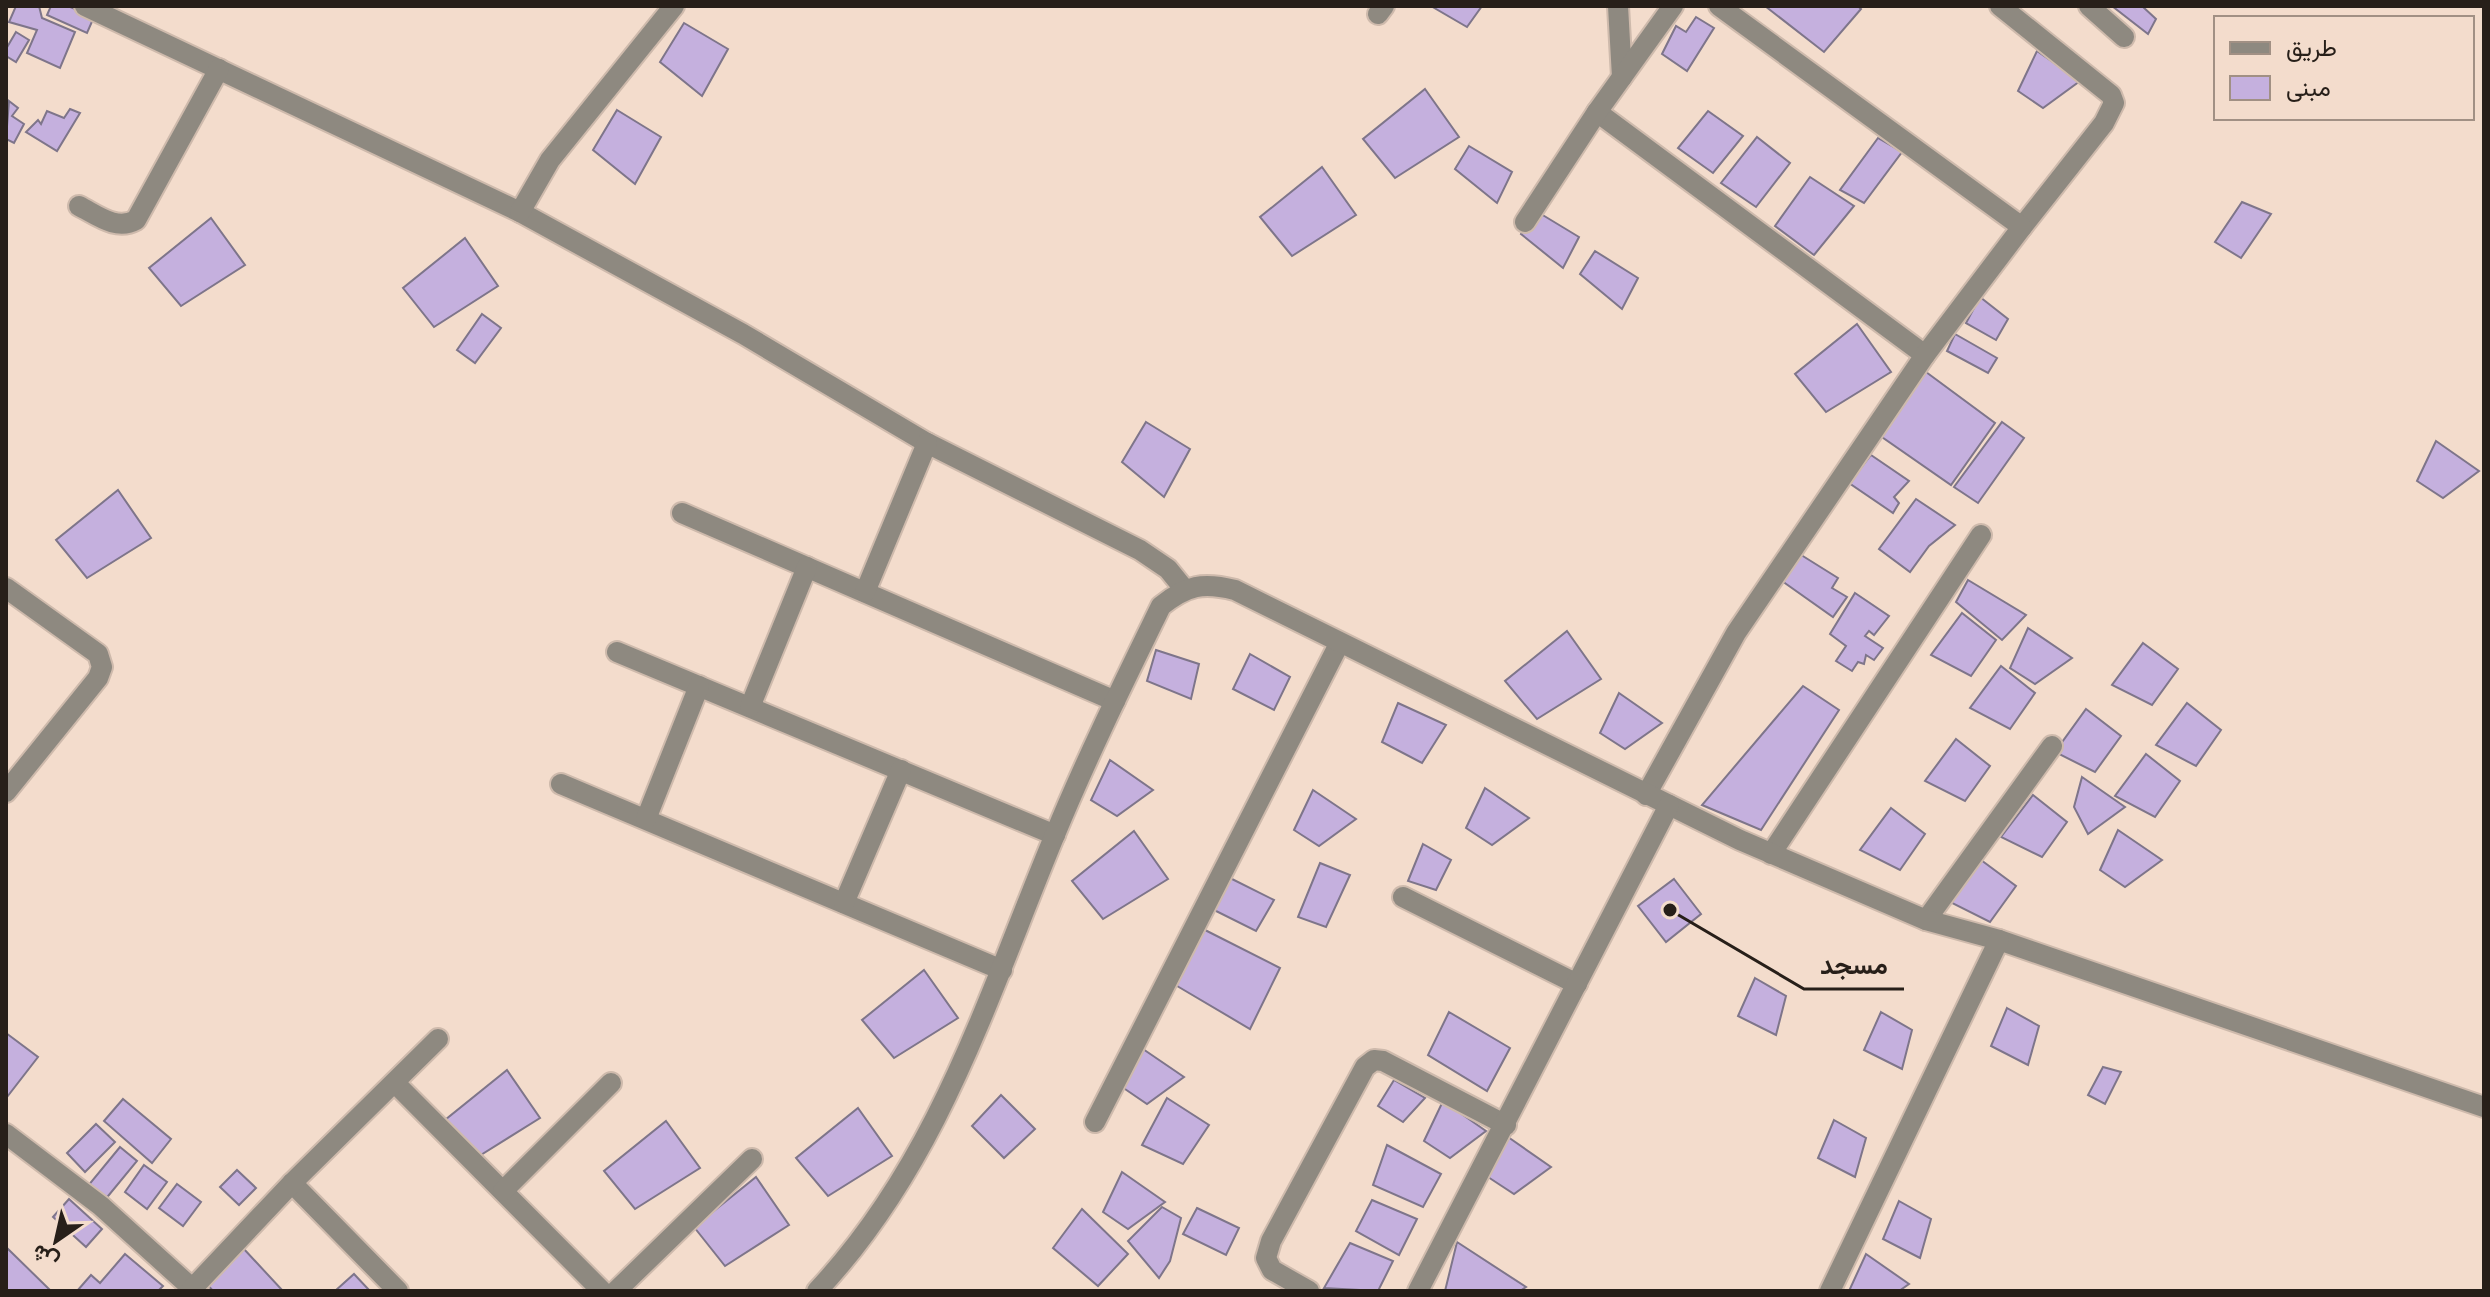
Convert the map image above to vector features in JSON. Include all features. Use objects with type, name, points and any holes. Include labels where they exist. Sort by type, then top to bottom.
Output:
[{"type":"street","points":[[85,6],[520,212],[743,334],[927,443],[1140,550],[1168,569],[1185,590]]},
{"type":"street","points":[[520,212],[550,160],[674,6]]},
{"type":"street","points":[[1618,6],[1622,77]]},
{"type":"street","points":[[1525,222],[1597,112],[1673,6]]},
{"type":"street","points":[[1719,6],[2022,227]]},
{"type":"street","points":[[1646,795],[1736,633],[1925,355],[2104,123],[2114,103],[2111,95],[2000,6]]},
{"type":"street","points":[[2089,6],[2124,37]]},
{"type":"street","points":[[79,206],[116,224],[127,225],[136,220],[219,69]]},
{"type":"street","points":[[1597,112],[1925,355]]},
{"type":"street","points":[[865,592],[927,443]]},
{"type":"street","points":[[682,513],[1115,701]]},
{"type":"street","points":[[1771,854],[1981,535]]},
{"type":"street","points":[[750,707],[807,567]]},
{"type":"street","points":[[817,1291],[849,1257],[894,1196],[958,1078],[1055,835],[1161,606],[1185,590],[1208,583],[1235,590],[1339,644],[1771,854],[1926,920],[1999,940],[2484,1107]]},
{"type":"street","points":[[6,588],[98,654],[102,667],[98,678],[6,792]]},
{"type":"street","points":[[1095,1122],[1339,644]]},
{"type":"street","points":[[617,652],[1055,835]]},
{"type":"street","points":[[646,819],[699,686]]},
{"type":"street","points":[[1926,920],[2052,746]]},
{"type":"street","points":[[844,903],[901,770]]},
{"type":"street","points":[[561,784],[1002,970]]},
{"type":"street","points":[[1418,1291],[1669,805]]},
{"type":"street","points":[[1403,897],[1577,984]]},
{"type":"street","points":[[1830,1291],[1999,940]]},
{"type":"street","points":[[6,1134],[101,1206],[193,1290],[292,1183],[396,1084],[438,1039]]},
{"type":"street","points":[[1309,1291],[1272,1270],[1266,1258],[1271,1241],[1365,1067],[1374,1060],[1383,1061],[1506,1125]]},
{"type":"street","points":[[503,1191],[611,1083]]},
{"type":"street","points":[[396,1084],[602,1291]]},
{"type":"street","points":[[616,1291],[752,1159]]},
{"type":"street","points":[[292,1183],[398,1291]]},
{"type":"building","points":[[16,6],[39,6],[42,18],[75,32],[60,68],[27,53],[37,30],[9,22]]},
{"type":"building","points":[[51,6],[68,6],[94,17],[87,33],[47,15]]},
{"type":"building","points":[[1431,6],[1482,6],[1467,27]]},
{"type":"building","points":[[1765,6],[1858,6],[1861,9],[1824,52]]},
{"type":"building","points":[[2112,6],[2142,6],[2156,19],[2148,34]]},
{"type":"building","points":[[1696,17],[1714,28],[1687,71],[1662,54],[1676,26],[1686,32]]},
{"type":"building","points":[[684,23],[728,49],[702,96],[660,62]]},
{"type":"building","points":[[16,32],[29,40],[16,62],[6,56],[6,49]]},
{"type":"building","points":[[2037,51],[2080,81],[2043,108],[2018,91]]},
{"type":"building","points":[[1425,89],[1459,137],[1395,178],[1363,139]]},
{"type":"building","points":[[9,101],[18,108],[12,116],[24,124],[14,143],[6,139]]},
{"type":"building","points":[[70,109],[80,113],[57,151],[26,132],[38,120],[41,124],[47,111],[64,118]]},
{"type":"building","points":[[617,110],[661,137],[635,184],[593,150]]},
{"type":"building","points":[[1708,111],[1743,136],[1713,173],[1678,148]]},
{"type":"building","points":[[1757,137],[1790,163],[1756,207],[1721,183]]},
{"type":"building","points":[[1878,138],[1902,152],[1864,203],[1840,190]]},
{"type":"building","points":[[1469,146],[1512,172],[1497,203],[1455,169]]},
{"type":"building","points":[[1322,167],[1356,215],[1292,256],[1260,217]]},
{"type":"building","points":[[1810,177],[1854,206],[1814,255],[1775,226]]},
{"type":"building","points":[[2242,202],[2271,214],[2241,258],[2215,242]]},
{"type":"building","points":[[1536,211],[1579,237],[1563,268],[1521,234]]},
{"type":"building","points":[[211,218],[245,265],[181,306],[149,268]]},
{"type":"building","points":[[465,238],[498,286],[434,327],[403,288]]},
{"type":"building","points":[[1595,251],[1638,278],[1622,309],[1580,274]]},
{"type":"building","points":[[1980,297],[2008,319],[1996,340],[1966,323]]},
{"type":"building","points":[[482,314],[501,328],[475,363],[457,350]]},
{"type":"building","points":[[1857,324],[1891,372],[1826,412],[1795,374]]},
{"type":"building","points":[[1955,334],[1997,358],[1988,373],[1947,351]]},
{"type":"building","points":[[1926,372],[1995,423],[1951,485],[1879,435]]},
{"type":"building","points":[[1146,422],[1190,449],[1164,497],[1122,462]]},
{"type":"building","points":[[2002,422],[2024,438],[1978,503],[1954,487]]},
{"type":"building","points":[[2436,441],[2479,471],[2443,498],[2417,481]]},
{"type":"building","points":[[1871,455],[1909,481],[1894,497],[1899,503],[1893,513],[1849,483]]},
{"type":"building","points":[[118,490],[151,538],[87,578],[56,540]]},
{"type":"building","points":[[1916,499],[1955,525],[1929,546],[1910,572],[1879,549]]},
{"type":"building","points":[[1798,553],[1838,578],[1832,588],[1847,597],[1833,617],[1782,581]]},
{"type":"building","points":[[1968,580],[2026,615],[2002,640],[1956,602]]},
{"type":"building","points":[[1855,593],[1889,616],[1874,635],[1869,631],[1865,636],[1883,648],[1874,660],[1866,655],[1864,664],[1858,662],[1852,671],[1836,661],[1846,646],[1830,634]]},
{"type":"building","points":[[1962,613],[1996,640],[1971,676],[1931,655]]},
{"type":"building","points":[[2028,628],[2072,658],[2035,684],[2010,668]]},
{"type":"building","points":[[1567,631],[1601,679],[1537,719],[1505,681]]},
{"type":"building","points":[[2143,643],[2178,669],[2152,705],[2112,685]]},
{"type":"building","points":[[1156,650],[1199,664],[1191,699],[1147,681]]},
{"type":"building","points":[[1250,654],[1290,677],[1274,710],[1233,689]]},
{"type":"building","points":[[2001,666],[2035,693],[2010,729],[1970,708]]},
{"type":"building","points":[[1803,686],[1839,710],[1761,830],[1702,805]]},
{"type":"building","points":[[1619,693],[1662,723],[1625,749],[1600,733]]},
{"type":"building","points":[[1398,703],[1446,725],[1422,763],[1382,742]]},
{"type":"building","points":[[2187,703],[2221,730],[2196,766],[2156,745]]},
{"type":"building","points":[[2086,709],[2121,736],[2095,772],[2055,752]]},
{"type":"building","points":[[1956,739],[1990,766],[1965,801],[1925,781]]},
{"type":"building","points":[[2146,754],[2180,781],[2155,817],[2115,796]]},
{"type":"building","points":[[1110,760],[1153,790],[1117,816],[1091,800]]},
{"type":"building","points":[[2082,777],[2125,807],[2088,834],[2074,807]]},
{"type":"building","points":[[1485,788],[1529,818],[1492,845],[1466,828]]},
{"type":"building","points":[[1313,790],[1356,819],[1319,846],[1294,830]]},
{"type":"building","points":[[2033,795],[2067,822],[2042,857],[2001,837]]},
{"type":"building","points":[[1891,808],[1925,834],[1900,870],[1860,850]]},
{"type":"building","points":[[2118,830],[2162,860],[2125,887],[2100,870]]},
{"type":"building","points":[[1134,831],[1168,879],[1103,919],[1072,881]]},
{"type":"building","points":[[1423,844],[1451,860],[1436,890],[1408,881]]},
{"type":"building","points":[[1981,860],[2016,886],[1990,922],[1950,902]]},
{"type":"building","points":[[1320,863],[1350,875],[1326,927],[1298,917]]},
{"type":"building","points":[[1228,877],[1274,900],[1256,931],[1212,909]]},
{"type":"building","points":[[1674,879],[1701,914],[1666,942],[1638,906]]},
{"type":"building","points":[[1203,929],[1280,968],[1250,1029],[1172,983]]},
{"type":"building","points":[[924,970],[958,1018],[894,1058],[862,1020]]},
{"type":"building","points":[[1755,978],[1786,996],[1776,1035],[1738,1016]]},
{"type":"building","points":[[2007,1008],[2039,1026],[2028,1065],[1991,1046]]},
{"type":"building","points":[[1449,1012],[1510,1048],[1487,1091],[1428,1055]]},
{"type":"building","points":[[1881,1012],[1912,1030],[1902,1069],[1864,1050]]},
{"type":"building","points":[[6,1033],[38,1057],[7,1097],[6,1096]]},
{"type":"building","points":[[1140,1047],[1184,1077],[1147,1104],[1122,1087]]},
{"type":"building","points":[[2103,1067],[2121,1072],[2105,1104],[2088,1095]]},
{"type":"building","points":[[507,1070],[540,1118],[476,1158],[445,1120]]},
{"type":"building","points":[[1394,1080],[1425,1098],[1403,1122],[1378,1106]]},
{"type":"building","points":[[1001,1095],[1035,1129],[1004,1158],[972,1126]]},
{"type":"building","points":[[1167,1098],[1209,1125],[1183,1164],[1142,1145]]},
{"type":"building","points":[[123,1099],[171,1139],[152,1163],[104,1121]]},
{"type":"building","points":[[1443,1101],[1486,1131],[1450,1158],[1424,1141]]},
{"type":"building","points":[[858,1108],[892,1156],[828,1196],[796,1158]]},
{"type":"building","points":[[1834,1120],[1866,1138],[1855,1177],[1818,1158]]},
{"type":"building","points":[[666,1121],[700,1168],[635,1209],[604,1171]]},
{"type":"building","points":[[96,1124],[115,1142],[85,1172],[67,1153]]},
{"type":"building","points":[[1508,1137],[1551,1167],[1514,1194],[1488,1177]]},
{"type":"building","points":[[1387,1145],[1441,1174],[1423,1207],[1373,1185]]},
{"type":"building","points":[[120,1147],[137,1161],[104,1201],[87,1187]]},
{"type":"building","points":[[144,1165],[167,1182],[147,1209],[125,1192]]},
{"type":"building","points":[[237,1170],[256,1188],[239,1205],[220,1187]]},
{"type":"building","points":[[1122,1172],[1165,1202],[1128,1229],[1103,1212]]},
{"type":"building","points":[[756,1177],[789,1225],[725,1266],[694,1227]]},
{"type":"building","points":[[177,1184],[201,1202],[183,1226],[159,1208]]},
{"type":"building","points":[[69,1199],[102,1229],[86,1247],[53,1217]]},
{"type":"building","points":[[1372,1200],[1417,1219],[1399,1255],[1356,1231]]},
{"type":"building","points":[[1899,1201],[1931,1219],[1920,1258],[1883,1239]]},
{"type":"building","points":[[1162,1207],[1181,1218],[1170,1261],[1159,1278],[1128,1241]]},
{"type":"building","points":[[1197,1208],[1239,1228],[1226,1255],[1183,1234]]},
{"type":"building","points":[[1082,1209],[1128,1254],[1098,1286],[1053,1248]]},
{"type":"building","points":[[1457,1242],[1526,1287],[1520,1291],[1445,1291]]},
{"type":"building","points":[[1350,1243],[1393,1261],[1378,1291],[1324,1288]]},
{"type":"building","points":[[6,1247],[51,1291],[6,1291]]},
{"type":"building","points":[[243,1248],[283,1291],[213,1291],[206,1283]]},
{"type":"building","points":[[125,1254],[163,1286],[158,1291],[77,1291],[91,1275],[100,1283]]},
{"type":"building","points":[[1866,1254],[1909,1284],[1899,1291],[1849,1291]]},
{"type":"building","points":[[354,1274],[370,1291],[335,1291]]},
{"type":"place","name":"مسجد","points":[[1670,910]]}]
